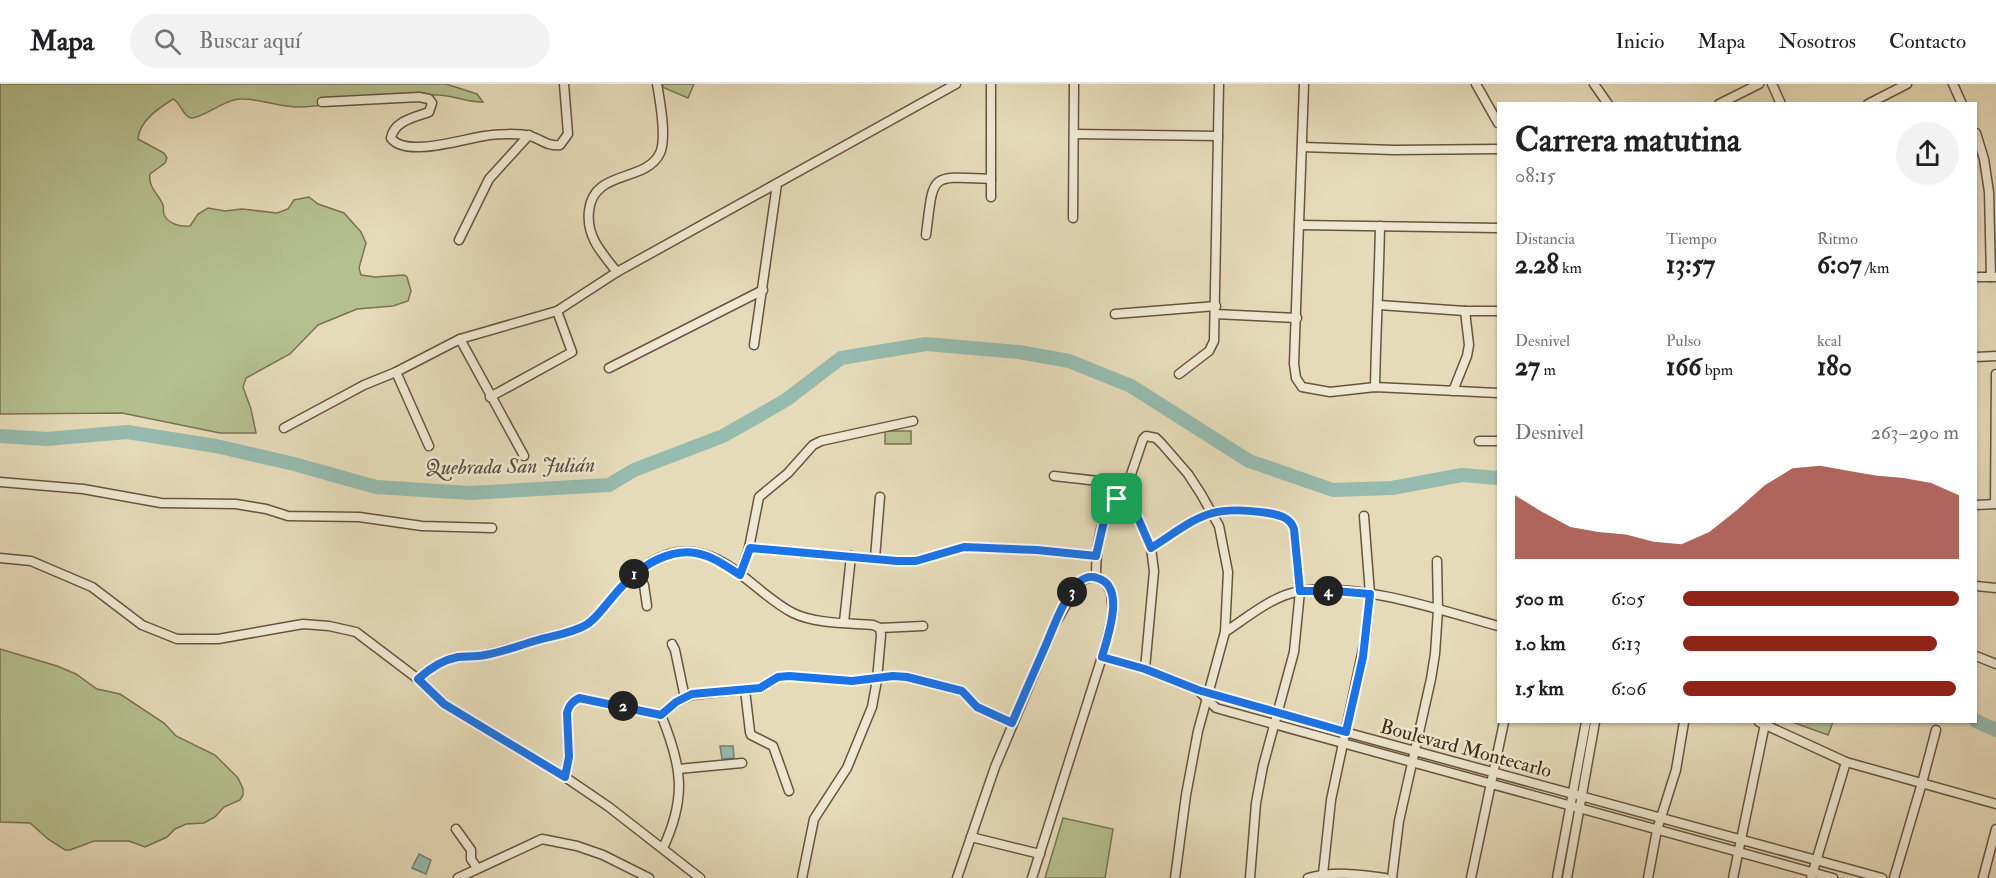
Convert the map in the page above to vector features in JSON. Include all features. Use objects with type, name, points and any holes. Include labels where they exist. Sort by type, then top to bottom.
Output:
[{"type":"street","points":[[322,102],[419,97],[429,99],[432,103],[429,112],[410,118],[396,127],[392,133],[391,138],[400,145],[417,148],[486,135],[529,135],[554,146],[560,145],[568,134],[564,84]]},
{"type":"street","points":[[617,272],[594,242],[590,230],[589,207],[600,186],[647,166],[656,160],[661,152],[663,140],[657,84]]},
{"type":"street","points":[[284,428],[364,385],[396,372],[460,339],[557,311],[617,272],[956,84]]},
{"type":"street","points":[[991,84],[991,197]]},
{"type":"street","points":[[1073,218],[1074,84]]},
{"type":"street","points":[[1179,374],[1209,351],[1214,341],[1219,84]]},
{"type":"street","points":[[1304,84],[1294,364],[1296,378],[1302,387],[1330,392],[1375,387],[1497,393]]},
{"type":"street","points":[[1476,84],[1497,121]]},
{"type":"street","points":[[1594,84],[1607,102]]},
{"type":"street","points":[[1723,102],[1759,84]]},
{"type":"street","points":[[1772,84],[1780,102]]},
{"type":"street","points":[[1873,102],[1906,84]]},
{"type":"street","points":[[1953,84],[1961,102]]},
{"type":"street","points":[[1074,134],[1218,136]]},
{"type":"street","points":[[459,240],[489,179],[529,135]]},
{"type":"street","points":[[1977,136],[1984,159],[1989,192],[1994,277],[1977,277]]},
{"type":"street","points":[[1302,147],[1394,150],[1497,148]]},
{"type":"street","points":[[926,235],[931,194],[934,185],[940,179],[949,177],[991,179]]},
{"type":"street","points":[[754,345],[777,184]]},
{"type":"street","points":[[1299,225],[1497,228]]},
{"type":"street","points":[[1375,387],[1380,226]]},
{"type":"street","points":[[609,368],[763,290]]},
{"type":"street","points":[[1379,305],[1497,311]]},
{"type":"street","points":[[1115,314],[1216,310],[1296,318]]},
{"type":"street","points":[[490,397],[572,352],[557,311]]},
{"type":"street","points":[[1453,391],[1469,345],[1465,311]]},
{"type":"street","points":[[460,339],[524,456]]},
{"type":"street","points":[[1977,357],[1996,356]]},
{"type":"street","points":[[396,372],[429,446]]},
{"type":"street","points":[[1977,505],[1996,504],[1996,374]]},
{"type":"street","points":[[740,575],[750,548],[759,497],[788,473],[813,445],[821,441],[913,421]]},
{"type":"street","points":[[1096,577],[1096,556],[1106,512],[1120,499],[1140,445],[1146,436],[1150,436],[1162,444],[1188,474],[1212,512],[1221,535],[1228,572],[1225,632],[1204,694],[1186,795],[1175,878]]},
{"type":"street","points":[[1479,441],[1497,441]]},
{"type":"street","points":[[1054,476],[1100,481],[1113,485],[1120,499],[1134,509],[1151,548],[1154,586],[1145,669]]},
{"type":"street","points":[[0,482],[83,489],[161,503],[236,504],[266,509],[288,516],[359,517],[422,526],[492,528]]},
{"type":"street","points":[[874,558],[880,497]]},
{"type":"street","points":[[1151,548],[1200,516],[1228,509],[1274,514],[1291,521],[1294,529],[1300,591],[1294,652],[1276,712],[1256,803],[1250,878]]},
{"type":"street","points":[[1322,876],[1328,818],[1342,744],[1363,657],[1370,594],[1364,516]]},
{"type":"street","points":[[750,548],[916,561],[964,547],[1037,550],[1096,556]]},
{"type":"street","points":[[418,679],[430,668],[456,657],[493,653],[569,632],[586,625],[637,572],[674,553],[705,554],[718,560],[795,614],[810,618],[873,625],[880,628],[923,626]]},
{"type":"street","points":[[844,622],[851,556]]},
{"type":"street","points":[[0,558],[31,561],[92,587],[142,625],[177,639],[218,639],[303,624],[329,626],[356,632],[418,679],[444,704],[565,777],[609,807],[700,878]]},
{"type":"street","points":[[1392,878],[1399,821],[1431,679],[1438,610],[1437,561]]},
{"type":"street","points":[[637,572],[644,585],[647,606]]},
{"type":"street","points":[[957,878],[1012,723],[1054,626],[1079,582],[1096,577],[1105,582],[1113,602],[1113,614],[1102,657],[1032,878]]},
{"type":"street","points":[[1977,586],[1996,588]]},
{"type":"street","points":[[1225,632],[1270,603],[1300,591],[1370,594],[1497,626]]},
{"type":"street","points":[[802,878],[814,819],[847,768],[868,720],[877,680],[880,628]]},
{"type":"street","points":[[672,644],[685,698]]},
{"type":"street","points":[[1977,656],[1996,664]]},
{"type":"street","points":[[1102,657],[1145,669],[1204,694]]},
{"type":"street","points":[[661,715],[676,702],[692,694],[760,688],[778,677],[840,681],[877,680],[893,676],[907,677],[962,691],[977,707],[1012,723]]},
{"type":"street","points":[[745,690],[750,732],[773,746],[789,790]]},
{"type":"street","name":"Boulevard Montecarlo","points":[[1204,694],[1882,878]]},
{"type":"street","name":"Boulevard Montecarlo","points":[[1204,694],[1223,710],[1273,725],[1738,852],[1812,875],[1833,878]]},
{"type":"street","points":[[565,777],[569,757],[567,713],[572,701],[579,698],[591,699],[661,715]]},
{"type":"street","points":[[661,715],[678,769],[679,803],[663,848]]},
{"type":"street","points":[[1471,878],[1504,723]]},
{"type":"street","points":[[1578,796],[1586,723]]},
{"type":"street","points":[[1557,878],[1595,723]]},
{"type":"street","points":[[1648,878],[1656,830],[1676,770],[1684,723]]},
{"type":"street","points":[[1733,878],[1762,723],[1846,762],[1996,804]]},
{"type":"street","points":[[1894,878],[1936,730]]},
{"type":"street","points":[[1812,875],[1846,762]]},
{"type":"street","points":[[678,769],[742,763]]},
{"type":"street","points":[[1567,878],[1575,807]]},
{"type":"street","points":[[456,829],[471,850],[471,859],[477,868]]},
{"type":"street","points":[[1983,878],[1996,829]]},
{"type":"street","points":[[971,837],[1040,854]]},
{"type":"street","points":[[458,878],[542,839],[577,846],[603,855],[649,878]]},
{"type":"street","points":[[1308,878],[1353,874],[1385,878]]},
{"type":"green space","points":[[0,84],[446,84],[477,94],[483,102],[444,95],[421,95],[294,107],[242,99],[191,118],[173,99],[156,111],[142,126],[138,139],[164,153],[167,158],[165,163],[150,174],[150,179],[163,205],[164,215],[172,223],[190,226],[198,214],[208,208],[277,213],[288,209],[294,200],[309,197],[318,204],[344,213],[361,232],[366,243],[359,268],[361,275],[375,277],[404,275],[407,277],[411,291],[408,301],[393,306],[357,309],[318,325],[290,354],[246,378],[243,387],[256,433],[220,433],[122,413],[0,414]]},
{"type":"green space","points":[[664,84],[694,84],[688,98],[662,87]]},
{"type":"green space","points":[[885,431],[911,431],[911,444],[885,444]]},
{"type":"green space","points":[[0,649],[57,666],[76,674],[97,689],[120,694],[164,723],[176,736],[215,755],[238,778],[243,789],[240,800],[224,807],[215,817],[204,823],[186,824],[175,829],[167,837],[145,847],[129,841],[94,841],[65,850],[30,823],[0,822]]},
{"type":"green space","points":[[1795,723],[1833,723],[1828,735]]},
{"type":"green space","points":[[1063,818],[1113,829],[1105,878],[1045,878]]},
{"type":"water","points":[[720,746],[733,746],[734,758],[722,759]]},
{"type":"water","points":[[419,854],[431,860],[426,874],[412,868]]},
{"type":"waterway","name":"Quebrada San Julián","points":[[0,436],[47,439],[127,432],[216,446],[294,464],[376,487],[470,493],[609,485],[634,470],[723,436],[786,400],[841,358],[926,344],[1019,352],[1069,361],[1131,386],[1249,461],[1333,490],[1392,488],[1462,475],[1497,478]]},
{"type":"waterway","name":"Quebrada San Julián","points":[[1977,721],[1996,730]]},
{"type":"route","points":[[1123,498],[1134,509],[1151,548],[1200,516],[1212,512],[1228,509],[1246,510],[1284,517],[1291,521],[1294,529],[1300,591],[1370,594],[1363,657],[1346,732],[1198,690],[1145,669],[1102,657],[1113,614],[1113,602],[1111,592],[1105,582],[1096,577],[1079,582],[1072,592],[1054,626],[1012,723],[977,707],[962,691],[907,677],[893,676],[877,680],[852,681],[778,677],[760,688],[692,694],[676,702],[661,715],[579,698],[568,706],[566,721],[569,757],[565,777],[444,704],[418,679],[430,668],[456,657],[484,656],[586,625],[637,572],[674,553],[705,554],[740,575],[750,548],[897,561],[916,561],[964,547],[1037,550],[1096,556],[1106,512],[1117,499],[1123,498]]}]
